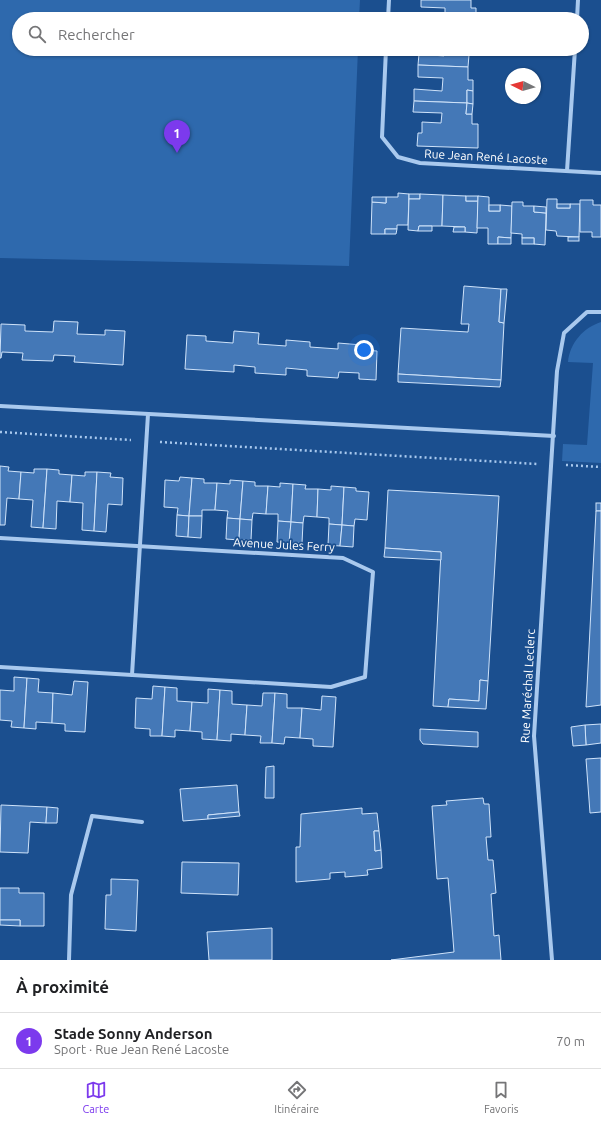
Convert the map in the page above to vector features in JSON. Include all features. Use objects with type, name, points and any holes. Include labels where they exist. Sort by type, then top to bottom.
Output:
[{"type":"street","points":[[388,12],[389,0]]},
{"type":"street","points":[[577,12],[578,0]]},
{"type":"street","name":"Rue Jean René Lacoste","points":[[386,56],[382,137],[398,157],[420,163],[601,173]]},
{"type":"street","points":[[567,172],[575,56]]},
{"type":"street","name":"Rue Maréchal Leclerc","points":[[552,960],[534,736],[557,371],[564,333],[587,312],[601,312]]},
{"type":"street","points":[[0,406],[554,436]]},
{"type":"street","points":[[132,675],[148,414]]},
{"type":"street","name":"Avenue Jules Ferry","points":[[0,538],[343,558],[373,572],[365,677],[331,687],[0,667]]},
{"type":"street","points":[[69,960],[71,895],[92,816],[142,822]]},
{"type":"path","points":[[0,432],[601,467]]},
{"type":"shaded area","points":[[0,0],[360,0],[359,12],[12,12],[12,56],[358,56],[349,266],[0,258]]},
{"type":"shaded area","points":[[601,322],[601,463],[562,461],[563,444],[587,445],[593,363],[568,362],[569,355],[578,337],[589,328]]},
{"type":"building","points":[[421,0],[471,0],[471,8],[476,8],[476,12],[445,12],[445,8],[421,7]]},
{"type":"building","points":[[419,56],[469,56],[468,67],[418,65]]},
{"type":"building","points":[[418,65],[468,67],[468,80],[473,80],[473,91],[467,90],[467,103],[414,101],[414,89],[442,91],[443,78],[418,77]]},
{"type":"building","points":[[467,90],[473,91],[473,104],[467,103]]},
{"type":"building","points":[[414,101],[467,103],[466,114],[472,114],[472,124],[478,124],[478,148],[417,146],[418,133],[422,133],[422,122],[441,123],[442,113],[413,112]]},
{"type":"building","points":[[467,103],[473,104],[472,114],[466,114]]},
{"type":"building","points":[[398,193],[409,194],[408,225],[397,225],[397,229],[385,229],[385,234],[371,234],[372,202],[386,203],[386,197],[398,197]]},
{"type":"building","points":[[409,194],[420,194],[420,199],[409,199]]},
{"type":"building","points":[[420,194],[443,195],[442,226],[419,226],[418,231],[408,230],[409,199],[420,199]]},
{"type":"building","points":[[443,195],[466,196],[466,201],[478,201],[477,233],[465,232],[465,227],[442,226]]},
{"type":"building","points":[[466,196],[478,196],[478,201],[466,201]]},
{"type":"building","points":[[478,196],[489,197],[489,211],[500,211],[500,205],[512,206],[511,238],[498,237],[498,244],[488,244],[488,228],[477,228]]},
{"type":"building","points":[[372,197],[386,197],[386,203],[372,202]]},
{"type":"building","points":[[547,199],[557,199],[557,208],[570,208],[570,204],[580,204],[579,237],[557,236],[556,231],[546,230]]},
{"type":"building","points":[[580,200],[593,200],[593,205],[601,205],[601,237],[592,237],[592,232],[580,232]]},
{"type":"building","points":[[512,202],[523,202],[523,206],[534,206],[534,212],[546,213],[545,245],[534,244],[534,238],[522,238],[522,234],[511,233]]},
{"type":"building","points":[[557,204],[570,204],[570,208],[557,208]]},
{"type":"building","points":[[489,205],[500,205],[500,211],[489,211]]},
{"type":"building","points":[[534,206],[546,207],[546,213],[534,212]]},
{"type":"building","points":[[419,226],[432,226],[432,231],[418,231]]},
{"type":"building","points":[[454,227],[465,227],[465,232],[453,232]]},
{"type":"building","points":[[385,229],[397,229],[396,234],[385,234]]},
{"type":"building","points":[[498,237],[511,238],[511,244],[498,244]]},
{"type":"building","points":[[568,237],[579,237],[579,241],[568,241]]},
{"type":"building","points":[[522,238],[534,238],[534,244],[522,244]]},
{"type":"building","points":[[464,286],[501,289],[499,322],[504,323],[501,380],[398,374],[401,328],[468,332],[469,324],[461,324]]},
{"type":"building","points":[[501,289],[507,289],[504,323],[499,322]]},
{"type":"building","points":[[54,321],[78,322],[77,334],[105,335],[105,330],[125,331],[123,365],[74,362],[75,356],[54,355],[53,361],[22,360],[23,353],[2,352],[0,358],[1,324],[25,325],[25,331],[53,332]]},
{"type":"building","points":[[234,331],[259,333],[258,344],[286,346],[286,340],[310,342],[310,347],[338,349],[338,343],[362,345],[362,350],[377,351],[376,380],[359,379],[359,373],[339,372],[338,378],[307,376],[307,370],[286,368],[286,375],[255,373],[255,367],[234,365],[234,372],[185,369],[187,335],[206,336],[206,341],[233,343]]},
{"type":"building","points":[[398,374],[501,380],[500,387],[398,382]]},
{"type":"building","points":[[0,466],[9,467],[8,471],[21,472],[19,499],[7,498],[5,525],[0,525]]},
{"type":"building","points":[[34,469],[47,469],[43,528],[31,527],[33,500],[19,499],[21,472],[34,473]]},
{"type":"building","points":[[47,469],[59,470],[59,474],[72,475],[70,502],[57,501],[56,529],[43,528]]},
{"type":"building","points":[[85,472],[97,472],[94,531],[82,530],[83,503],[70,502],[72,475],[85,476]]},
{"type":"building","points":[[97,472],[111,473],[110,477],[123,478],[122,505],[108,504],[106,532],[94,531]]},
{"type":"building","points":[[180,477],[192,478],[189,516],[177,515],[178,508],[164,507],[165,480],[179,481]]},
{"type":"building","points":[[192,478],[204,479],[204,483],[217,483],[215,510],[202,510],[202,516],[189,516]]},
{"type":"building","points":[[230,480],[243,481],[240,519],[227,518],[228,511],[215,510],[217,483],[230,484]]},
{"type":"building","points":[[243,481],[255,482],[255,486],[268,486],[266,514],[253,513],[252,520],[240,519]]},
{"type":"building","points":[[280,483],[293,484],[291,522],[278,521],[278,514],[266,514],[268,486],[280,487]]},
{"type":"building","points":[[293,484],[306,485],[305,489],[318,489],[317,517],[304,516],[303,523],[291,522]]},
{"type":"building","points":[[331,486],[344,487],[342,525],[329,524],[329,518],[317,517],[318,489],[331,490]]},
{"type":"building","points":[[344,487],[356,488],[356,491],[369,492],[367,520],[355,519],[354,526],[342,525]]},
{"type":"building","points":[[388,490],[499,496],[488,681],[480,680],[479,701],[449,699],[448,707],[433,706],[441,552],[385,548]]},
{"type":"building","points":[[596,503],[601,503],[601,511],[596,511]]},
{"type":"building","points":[[596,511],[601,511],[601,705],[586,707]]},
{"type":"building","points":[[177,515],[189,516],[188,537],[176,536]]},
{"type":"building","points":[[189,516],[202,516],[201,538],[188,537]]},
{"type":"building","points":[[227,518],[240,519],[239,540],[226,539]]},
{"type":"building","points":[[240,519],[252,520],[251,540],[239,540]]},
{"type":"building","points":[[278,521],[291,522],[289,543],[277,542]]},
{"type":"building","points":[[291,522],[303,523],[302,543],[289,543]]},
{"type":"building","points":[[329,524],[342,525],[340,546],[328,545]]},
{"type":"building","points":[[342,525],[354,526],[353,547],[340,546]]},
{"type":"building","points":[[385,548],[441,552],[441,560],[384,557]]},
{"type":"building","points":[[14,677],[27,678],[24,728],[11,727],[12,721],[0,720],[0,690],[14,691]]},
{"type":"building","points":[[27,678],[39,679],[38,692],[53,693],[52,723],[36,722],[36,729],[24,728]]},
{"type":"building","points":[[480,680],[488,681],[486,709],[448,707],[449,699],[479,701]]},
{"type":"building","points":[[74,681],[88,682],[85,732],[65,731],[65,724],[52,723],[53,693],[72,695]]},
{"type":"building","points":[[153,686],[165,687],[162,736],[150,736],[150,729],[135,728],[136,698],[152,699]]},
{"type":"building","points":[[165,687],[177,688],[177,701],[192,702],[190,731],[175,730],[175,737],[162,736]]},
{"type":"building","points":[[208,689],[220,690],[217,740],[202,739],[202,732],[190,731],[192,702],[208,703]]},
{"type":"building","points":[[220,690],[232,691],[232,704],[247,705],[245,735],[231,734],[231,741],[217,740]]},
{"type":"building","points":[[263,693],[275,693],[272,743],[260,743],[261,736],[245,735],[247,705],[262,706]]},
{"type":"building","points":[[275,693],[287,694],[287,708],[302,708],[300,738],[285,737],[284,744],[272,743]]},
{"type":"building","points":[[322,696],[336,697],[333,747],[313,746],[313,739],[300,738],[302,708],[321,710]]},
{"type":"building","points":[[601,724],[601,743],[586,745],[585,725]]},
{"type":"building","points":[[585,725],[586,745],[573,746],[571,727]]},
{"type":"building","points":[[420,729],[478,732],[478,747],[423,744],[420,740]]},
{"type":"building","points":[[601,758],[601,812],[590,813],[586,759]]},
{"type":"building","points":[[274,766],[274,798],[265,798],[266,767]]},
{"type":"building","points":[[237,785],[239,812],[208,815],[208,819],[183,821],[180,789]]},
{"type":"building","points":[[483,798],[484,804],[489,804],[491,837],[486,837],[488,860],[493,860],[496,893],[491,894],[494,936],[499,935],[501,960],[391,960],[454,952],[448,878],[437,879],[432,806],[447,805],[446,801]]},
{"type":"building","points":[[1,805],[47,807],[46,823],[30,822],[28,853],[0,852]]},
{"type":"building","points":[[47,807],[58,808],[57,823],[46,823]]},
{"type":"building","points":[[362,808],[362,814],[377,813],[379,831],[374,831],[375,851],[381,850],[382,868],[367,870],[368,875],[345,877],[345,872],[330,873],[330,879],[296,882],[296,847],[300,847],[301,814]]},
{"type":"building","points":[[239,812],[240,816],[208,819],[208,815]]},
{"type":"building","points":[[374,831],[379,831],[381,850],[375,851]]},
{"type":"building","points":[[182,862],[239,863],[238,895],[181,893]]},
{"type":"building","points":[[111,879],[138,880],[136,931],[105,929],[106,895],[111,895]]},
{"type":"building","points":[[0,888],[19,888],[19,893],[44,893],[44,926],[20,926],[20,920],[0,920]]},
{"type":"building","points":[[0,920],[20,920],[20,926],[0,925]]},
{"type":"building","points":[[272,928],[272,960],[209,960],[207,932]]},
{"type":"place","name":"Stade Sonny Anderson","points":[[177,153]]}]
